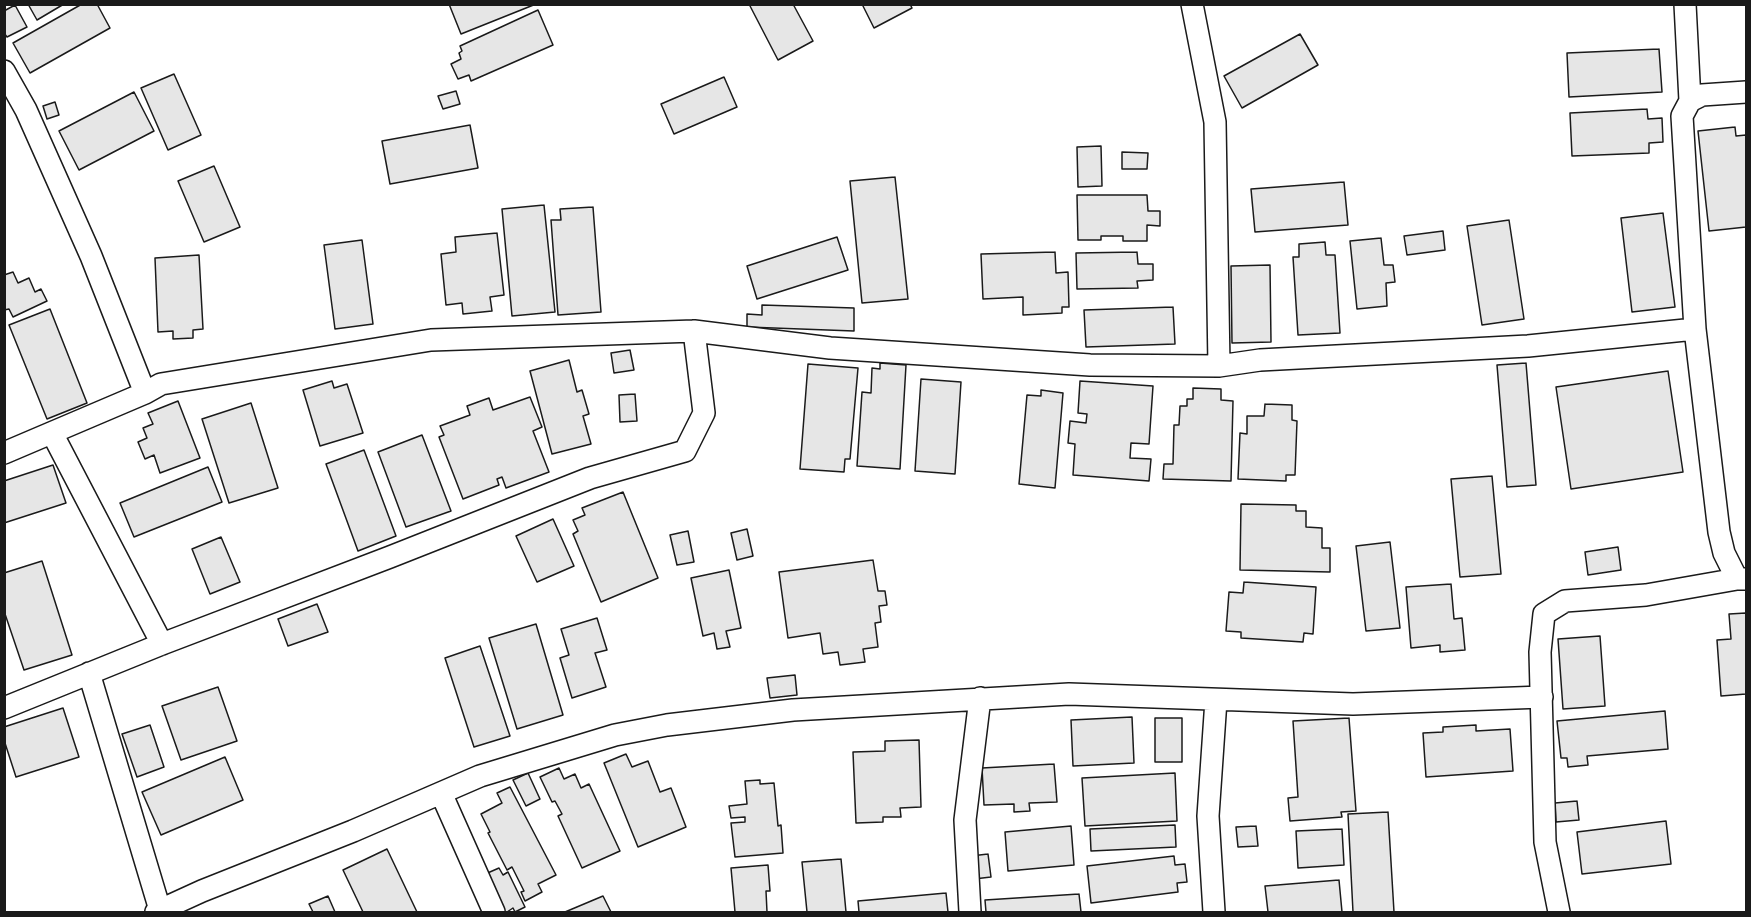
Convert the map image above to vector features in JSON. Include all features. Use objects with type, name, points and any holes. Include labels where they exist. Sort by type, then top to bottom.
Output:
[{"type":"street","points":[[1192,4],[1215,122],[1219,366]]},
{"type":"street","points":[[1559,912],[1545,842],[1540,652],[1544,614],[1565,601],[1646,594],[1742,579],[1724,553],[1719,532],[1695,329],[1682,116],[1690,101],[1685,4]]},
{"type":"street","points":[[4,71],[26,110],[91,256],[145,393]]},
{"type":"street","points":[[1690,101],[1702,95],[1746,92]]},
{"type":"street","points":[[4,453],[145,393],[161,384],[431,340],[694,331],[830,348],[1090,364],[1219,366],[1260,360],[1528,346],[1695,329]]},
{"type":"street","points":[[4,708],[162,644],[590,478],[685,451],[704,413],[694,331]]},
{"type":"street","points":[[52,433],[162,644]]},
{"type":"street","points":[[89,673],[158,911],[480,776],[615,735],[667,725],[793,710],[1070,694],[1353,704],[1542,697]]},
{"type":"street","points":[[970,912],[965,820],[980,698]]},
{"type":"street","points":[[1214,912],[1209,816],[1216,700]]},
{"type":"street","points":[[441,793],[494,912]]},
{"type":"building","points":[[28,4],[64,4],[37,20]]},
{"type":"building","points":[[82,4],[97,4],[110,28],[30,73],[13,43]]},
{"type":"building","points":[[449,4],[536,4],[461,34]]},
{"type":"building","points":[[749,4],[793,4],[813,41],[778,60]]},
{"type":"building","points":[[862,4],[910,4],[912,8],[874,28]]},
{"type":"building","points":[[15,5],[27,27],[7,37],[4,33],[4,11]]},
{"type":"building","points":[[538,10],[553,45],[471,81],[469,75],[458,79],[451,64],[461,59],[460,46]]},
{"type":"building","points":[[1300,34],[1318,65],[1242,108],[1224,76]]},
{"type":"building","points":[[1659,49],[1662,92],[1569,97],[1567,53]]},
{"type":"building","points":[[174,74],[201,135],[168,150],[141,88]]},
{"type":"building","points":[[724,77],[737,107],[674,134],[661,104]]},
{"type":"building","points":[[456,91],[460,104],[443,109],[438,96]]},
{"type":"building","points":[[134,92],[154,131],[79,170],[59,131]]},
{"type":"building","points":[[55,102],[59,115],[47,119],[43,106]]},
{"type":"building","points":[[1647,109],[1648,119],[1662,118],[1663,142],[1649,143],[1649,153],[1572,156],[1570,113]]},
{"type":"building","points":[[470,125],[478,168],[390,184],[382,141]]},
{"type":"building","points":[[1735,127],[1736,136],[1746,135],[1746,227],[1709,231],[1698,131]]},
{"type":"building","points":[[1101,146],[1102,186],[1078,187],[1077,147]]},
{"type":"building","points":[[1122,152],[1148,153],[1147,169],[1122,169]]},
{"type":"building","points":[[214,166],[240,227],[204,242],[178,181]]},
{"type":"building","points":[[895,177],[908,299],[862,303],[850,181]]},
{"type":"building","points":[[1344,182],[1348,225],[1255,232],[1251,189]]},
{"type":"building","points":[[1077,195],[1147,195],[1148,211],[1160,211],[1160,226],[1147,225],[1147,241],[1123,241],[1123,236],[1101,236],[1101,240],[1078,240]]},
{"type":"building","points":[[544,205],[555,312],[512,316],[502,209]]},
{"type":"building","points":[[593,207],[601,312],[558,315],[551,220],[561,220],[560,209]]},
{"type":"building","points":[[1663,213],[1675,307],[1632,312],[1621,218]]},
{"type":"building","points":[[1509,220],[1524,319],[1482,325],[1467,226]]},
{"type":"building","points":[[1443,231],[1445,250],[1407,255],[1404,236]]},
{"type":"building","points":[[497,233],[504,295],[490,297],[492,311],[463,314],[462,303],[446,305],[441,254],[456,252],[455,237]]},
{"type":"building","points":[[837,237],[848,270],[757,299],[747,266]]},
{"type":"building","points":[[1381,238],[1384,265],[1393,265],[1395,282],[1386,283],[1387,306],[1357,309],[1350,241]]},
{"type":"building","points":[[362,240],[373,324],[335,329],[324,245]]},
{"type":"building","points":[[1325,242],[1326,255],[1335,255],[1340,333],[1298,335],[1293,257],[1299,257],[1299,244]]},
{"type":"building","points":[[1055,252],[1056,273],[1068,272],[1069,307],[1062,307],[1062,313],[1023,315],[1023,297],[983,299],[981,254]]},
{"type":"building","points":[[1137,252],[1138,264],[1153,264],[1153,280],[1137,281],[1138,288],[1077,289],[1076,253]]},
{"type":"building","points":[[199,255],[203,329],[193,330],[193,338],[173,339],[173,331],[158,332],[155,258]]},
{"type":"building","points":[[1270,265],[1271,342],[1232,343],[1231,266]]},
{"type":"building","points":[[13,272],[18,283],[29,278],[35,292],[41,289],[47,301],[13,317],[9,309],[4,310],[4,275]]},
{"type":"building","points":[[762,305],[854,308],[854,331],[747,327],[747,314],[762,315]]},
{"type":"building","points":[[1173,307],[1175,344],[1086,347],[1084,310]]},
{"type":"building","points":[[50,309],[87,403],[47,419],[9,325]]},
{"type":"building","points":[[630,350],[634,370],[614,373],[611,353]]},
{"type":"building","points":[[569,360],[577,392],[582,390],[589,414],[583,416],[591,444],[552,454],[530,371]]},
{"type":"building","points":[[880,363],[906,365],[900,469],[857,466],[862,392],[871,393],[872,368],[880,369]]},
{"type":"building","points":[[1526,363],[1536,485],[1507,487],[1497,365]]},
{"type":"building","points":[[808,364],[858,368],[850,459],[845,459],[844,472],[800,469]]},
{"type":"building","points":[[1668,371],[1683,472],[1571,489],[1556,387]]},
{"type":"building","points":[[921,379],[961,382],[955,474],[915,471]]},
{"type":"building","points":[[332,381],[334,388],[347,384],[363,433],[320,446],[303,390]]},
{"type":"building","points":[[1080,381],[1153,386],[1149,444],[1131,443],[1130,458],[1151,459],[1149,481],[1073,475],[1075,444],[1068,443],[1070,421],[1086,423],[1087,414],[1078,413]]},
{"type":"building","points":[[1193,388],[1221,389],[1221,400],[1233,401],[1231,481],[1163,479],[1164,464],[1173,464],[1174,425],[1179,425],[1180,406],[1187,406],[1187,399],[1193,399]]},
{"type":"building","points":[[1041,390],[1063,393],[1055,488],[1019,484],[1027,395],[1041,396]]},
{"type":"building","points":[[635,394],[637,421],[620,422],[619,395]]},
{"type":"building","points":[[530,397],[542,427],[533,431],[549,472],[506,488],[502,477],[497,479],[499,485],[463,499],[439,437],[444,435],[440,426],[470,415],[467,406],[489,398],[493,410]]},
{"type":"building","points":[[178,401],[200,458],[160,473],[154,455],[145,459],[138,442],[147,438],[143,428],[153,424],[148,413]]},
{"type":"building","points":[[251,403],[278,488],[229,503],[202,419]]},
{"type":"building","points":[[1265,404],[1292,405],[1292,420],[1297,421],[1295,475],[1286,475],[1286,481],[1238,479],[1240,433],[1247,434],[1247,416],[1264,416]]},
{"type":"building","points":[[422,435],[451,511],[406,527],[378,452]]},
{"type":"building","points":[[364,450],[396,536],[358,551],[326,464]]},
{"type":"building","points":[[53,465],[66,503],[4,523],[4,481]]},
{"type":"building","points":[[208,467],[222,502],[134,537],[120,503]]},
{"type":"building","points":[[1492,476],[1501,574],[1460,577],[1451,479]]},
{"type":"building","points":[[623,492],[658,578],[601,602],[573,534],[578,531],[573,520],[585,515],[582,508]]},
{"type":"building","points":[[1241,504],[1296,505],[1296,511],[1306,511],[1306,527],[1322,528],[1322,548],[1330,548],[1330,572],[1240,570]]},
{"type":"building","points":[[553,519],[574,566],[537,582],[516,536]]},
{"type":"building","points":[[747,529],[753,556],[737,560],[731,533]]},
{"type":"building","points":[[688,531],[694,562],[677,565],[670,535]]},
{"type":"building","points":[[221,537],[240,582],[210,594],[192,549]]},
{"type":"building","points":[[1390,542],[1400,628],[1366,631],[1356,546]]},
{"type":"building","points":[[1618,547],[1621,570],[1588,575],[1585,552]]},
{"type":"building","points":[[873,560],[878,591],[885,591],[887,605],[879,606],[881,622],[875,623],[878,647],[863,649],[865,662],[840,665],[838,652],[823,654],[820,633],[788,638],[779,572]]},
{"type":"building","points":[[42,561],[72,655],[24,670],[4,611],[4,573]]},
{"type":"building","points":[[729,570],[741,628],[726,631],[730,647],[717,649],[714,633],[703,636],[691,578]]},
{"type":"building","points":[[1244,582],[1316,587],[1313,634],[1304,633],[1303,642],[1241,638],[1241,632],[1226,631],[1229,592],[1243,593]]},
{"type":"building","points":[[1451,584],[1454,619],[1462,618],[1465,650],[1440,652],[1440,645],[1411,648],[1406,587]]},
{"type":"building","points":[[317,604],[328,632],[288,646],[278,619]]},
{"type":"building","points":[[1746,613],[1746,694],[1721,696],[1717,640],[1731,639],[1729,614]]},
{"type":"building","points":[[597,618],[607,650],[595,653],[606,687],[572,698],[560,658],[569,655],[561,629]]},
{"type":"building","points":[[536,624],[563,715],[517,729],[489,638]]},
{"type":"building","points":[[1600,636],[1605,706],[1563,709],[1558,639]]},
{"type":"building","points":[[480,646],[510,736],[474,747],[445,658]]},
{"type":"building","points":[[795,675],[797,695],[770,698],[767,678]]},
{"type":"building","points":[[218,687],[237,741],[181,760],[162,706]]},
{"type":"building","points":[[63,708],[79,757],[16,777],[4,740],[4,727]]},
{"type":"building","points":[[1665,711],[1668,749],[1587,756],[1588,765],[1568,767],[1567,758],[1561,758],[1557,721]]},
{"type":"building","points":[[1132,717],[1134,763],[1073,766],[1071,720]]},
{"type":"building","points":[[1155,718],[1182,718],[1182,762],[1155,762]]},
{"type":"building","points":[[1349,718],[1356,811],[1341,812],[1342,817],[1290,821],[1288,798],[1298,797],[1293,721]]},
{"type":"building","points":[[150,725],[164,767],[137,777],[122,734]]},
{"type":"building","points":[[1476,725],[1476,731],[1510,729],[1513,771],[1426,777],[1423,733],[1443,732],[1443,727]]},
{"type":"building","points":[[919,740],[921,807],[900,808],[901,817],[883,817],[883,822],[856,823],[853,752],[885,751],[885,741]]},
{"type":"building","points":[[626,754],[632,767],[648,761],[660,792],[671,788],[686,827],[638,847],[604,763]]},
{"type":"building","points":[[225,757],[243,800],[161,835],[142,792]]},
{"type":"building","points":[[1054,764],[1057,802],[1029,803],[1030,811],[1014,812],[1014,804],[984,805],[982,768]]},
{"type":"building","points":[[559,768],[564,779],[575,774],[581,788],[589,784],[620,851],[582,868],[558,816],[562,814],[555,801],[552,802],[540,777]]},
{"type":"building","points":[[528,773],[540,799],[526,806],[513,780]]},
{"type":"building","points":[[1175,773],[1177,821],[1085,826],[1082,778]]},
{"type":"building","points":[[760,780],[760,784],[774,783],[783,853],[735,857],[731,823],[745,822],[745,817],[731,818],[729,806],[747,804],[745,781]]},
{"type":"building","points":[[510,787],[556,875],[538,884],[542,892],[525,901],[521,892],[524,891],[512,867],[507,870],[481,814],[502,803],[497,793]]},
{"type":"building","points":[[1577,801],[1579,820],[1556,822],[1555,803]]},
{"type":"building","points":[[1388,812],[1394,912],[1353,912],[1348,814]]},
{"type":"building","points":[[1666,821],[1671,864],[1582,874],[1577,832]]},
{"type":"building","points":[[1175,825],[1176,847],[1091,851],[1090,829]]},
{"type":"building","points":[[1071,826],[1074,865],[1008,871],[1005,832]]},
{"type":"building","points":[[1256,826],[1258,846],[1238,847],[1236,827]]},
{"type":"building","points":[[1342,829],[1344,865],[1298,868],[1296,831]]},
{"type":"building","points":[[387,849],[417,912],[363,912],[343,870]]},
{"type":"building","points":[[988,854],[991,877],[974,879],[971,856]]},
{"type":"building","points":[[1174,856],[1175,865],[1185,864],[1187,882],[1177,883],[1178,892],[1091,903],[1087,866]]},
{"type":"building","points":[[841,859],[846,912],[807,912],[802,862]]},
{"type":"building","points":[[768,865],[770,891],[766,891],[767,912],[735,912],[731,868]]},
{"type":"building","points":[[499,868],[503,875],[508,872],[525,907],[515,912],[513,908],[507,912],[501,912],[483,875]]},
{"type":"building","points":[[1339,880],[1342,912],[1268,912],[1265,886]]},
{"type":"building","points":[[946,893],[948,912],[859,912],[858,901]]},
{"type":"building","points":[[1079,894],[1081,912],[986,912],[985,900]]},
{"type":"building","points":[[328,896],[335,912],[313,912],[309,904]]},
{"type":"building","points":[[603,896],[611,912],[565,912]]}]
